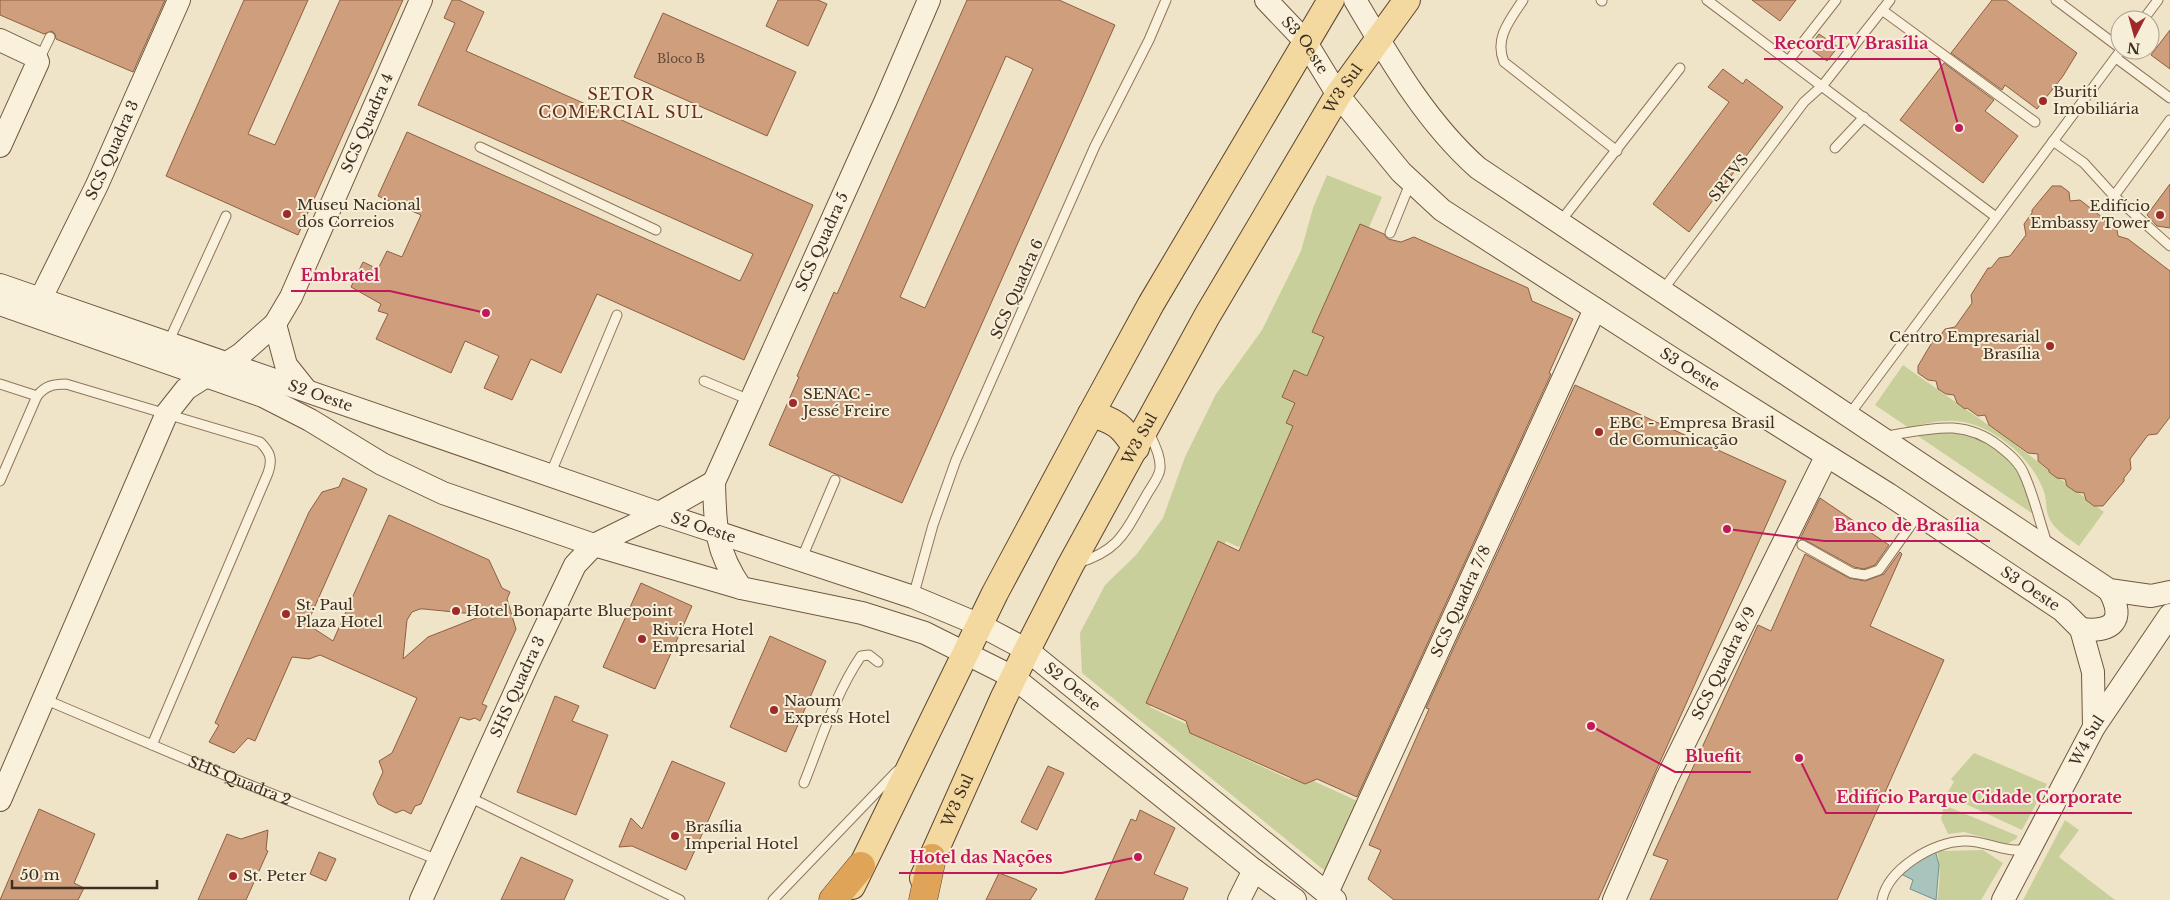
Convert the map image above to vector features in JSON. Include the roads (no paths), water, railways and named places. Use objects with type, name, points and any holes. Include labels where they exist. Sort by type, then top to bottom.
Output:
[{"type":"highway","points":[[923,900],[932,858]]},
{"type":"highway","points":[[833,900],[861,866]]},
{"type":"main road","name":"SCS Quadra 3","points":[[41,298],[97,185],[179,0]]},
{"type":"main road","name":"SCS Quadra 4","points":[[225,364],[240,354],[275,324],[291,297],[421,0]]},
{"type":"main road","name":"SCS Quadra 5","points":[[741,588],[725,561],[715,530],[714,482],[752,401],[929,0]]},
{"type":"main road","name":"S3 Oeste","points":[[1266,0],[1305,41],[1338,94],[1411,181],[1442,210],[1826,457],[1919,514],[2062,610],[2081,629],[2093,672],[2094,727]]},
{"type":"main road","points":[[846,900],[916,751],[965,653],[1091,414],[1151,304],[1331,0]]},
{"type":"main road","points":[[1355,0],[1378,39],[1438,126],[1457,149],[1478,168],[2109,590],[2151,596],[2170,592]]},
{"type":"main road","name":"W3 Sul","points":[[913,900],[1013,677],[1070,566],[1142,438],[1207,316],[1338,94],[1407,0]]},
{"type":"main road","points":[[0,40],[36,57],[38,62],[7,112],[0,146]]},
{"type":"main road","name":"S2 Oeste","points":[[0,285],[659,513],[913,597],[980,625],[1027,650],[1331,897]]},
{"type":"main road","name":"S2 Oeste","points":[[0,304],[263,396],[310,420],[382,464],[443,493],[594,545],[741,588],[871,615],[925,633],[1013,677],[1254,870],[1295,900]]},
{"type":"main road","name":"SCS Quadra 7/8","points":[[1331,897],[1595,309]]},
{"type":"main road","points":[[275,324],[286,365],[306,390]]},
{"type":"main road","points":[[0,800],[168,413],[186,389],[225,364]]},
{"type":"main road","points":[[1091,414],[1115,422],[1125,430],[1142,438]]},
{"type":"main road","name":"SCS Quadra 8/9","points":[[1614,900],[1666,780],[1826,457]]},
{"type":"main road","points":[[659,513],[714,482]]},
{"type":"main road","name":"SHS Quadra 3","points":[[422,900],[438,860],[554,606],[576,565],[594,545],[659,513]]},
{"type":"main road","points":[[2081,629],[2098,631],[2109,627],[2116,616],[2117,604],[2109,590]]},
{"type":"main road","name":"W4 Sul","points":[[2003,900],[2094,727],[2170,615]]},
{"type":"main road","points":[[1239,900],[1254,870]]},
{"type":"lane","name":"SCS Quadra 6","points":[[913,597],[933,525],[956,460],[1086,164],[1149,40],[1166,0]]},
{"type":"lane","points":[[1523,0],[1502,36],[1499,51],[1504,62],[1617,151]]},
{"type":"lane","points":[[1708,0],[1996,217]]},
{"type":"lane","points":[[1789,60],[1836,0]]},
{"type":"lane","name":"SRTVS","points":[[1662,291],[1804,102],[1823,86],[1890,0]]},
{"type":"lane","points":[[2056,0],[2110,45]]},
{"type":"lane","points":[[1882,10],[2035,122]]},
{"type":"lane","points":[[38,62],[50,37]]},
{"type":"lane","points":[[1849,415],[2113,60]]},
{"type":"lane","points":[[2128,60],[2170,98]]},
{"type":"lane","points":[[1560,222],[1680,68]]},
{"type":"lane","points":[[1836,148],[1864,117]]},
{"type":"lane","points":[[2114,196],[2170,120]]},
{"type":"lane","points":[[2054,141],[2084,163],[2114,196],[2170,246]]},
{"type":"lane","points":[[480,147],[656,230]]},
{"type":"lane","points":[[1390,233],[1411,181]]},
{"type":"lane","points":[[168,344],[226,216]]},
{"type":"lane","points":[[550,475],[617,315]]},
{"type":"lane","points":[[704,381],[752,401]]},
{"type":"lane","points":[[0,481],[37,396],[44,388],[55,384],[66,384],[168,413],[260,442],[269,451],[272,463],[152,745]]},
{"type":"lane","points":[[4,385],[37,396]]},
{"type":"lane","points":[[1881,437],[1946,427],[1974,431],[1994,442],[2013,457],[2024,473],[2050,550]]},
{"type":"lane","points":[[801,560],[835,480]]},
{"type":"lane","points":[[1802,545],[1852,573],[1865,575],[1879,570],[1919,514]]},
{"type":"lane","points":[[804,783],[844,686],[857,662],[861,656],[869,655],[878,662]]},
{"type":"lane","name":"SHS Quadra 2","points":[[44,699],[152,745],[438,860]]},
{"type":"lane","points":[[773,900],[916,751]]},
{"type":"lane","points":[[468,797],[680,900]]},
{"type":"lane","points":[[1882,900],[1884,887],[1901,870],[1933,847],[1964,841],[2016,851],[2030,848]]},
{"type":"water","points":[[1935,850],[1939,865],[1936,900],[1910,889],[1913,880],[1901,874],[1909,866]]},
{"type":"place","name":"Buriti Imobiliária","points":[[2043,101]]},
{"type":"place","name":"RecordTV Brasília","points":[[1959,128]]},
{"type":"place","name":"Museu Nacional dos Correios","points":[[287,214]]},
{"type":"place","name":"Edifício Embassy Tower","points":[[2160,215]]},
{"type":"place","name":"Embratel","points":[[486,313]]},
{"type":"place","name":"Centro Empresarial Brasília","points":[[2050,346]]},
{"type":"place","name":"SENAC - Jessé Freire","points":[[793,403]]},
{"type":"place","name":"EBC - Empresa Brasil de Comunicação","points":[[1599,432]]},
{"type":"place","name":"Banco de Brasília","points":[[1727,529]]},
{"type":"place","name":"Hotel Bonaparte Bluepoint","points":[[456,611]]},
{"type":"place","name":"St. Paul Plaza Hotel","points":[[286,614]]},
{"type":"place","name":"Riviera Hotel Empresarial","points":[[642,639]]},
{"type":"place","name":"Naoum Express Hotel","points":[[774,710]]},
{"type":"place","name":"Bluefit","points":[[1591,726]]},
{"type":"place","name":"Edifício Parque Cidade Corporate","points":[[1799,758]]},
{"type":"place","name":"Brasília Imperial Hotel","points":[[675,836]]},
{"type":"place","name":"Hotel das Nações","points":[[1138,857]]},
{"type":"place","name":"St. Peter","points":[[233,876]]},
{"type":"district","name":"SETOR COMERCIAL SUL","points":[[621,103]]}]
